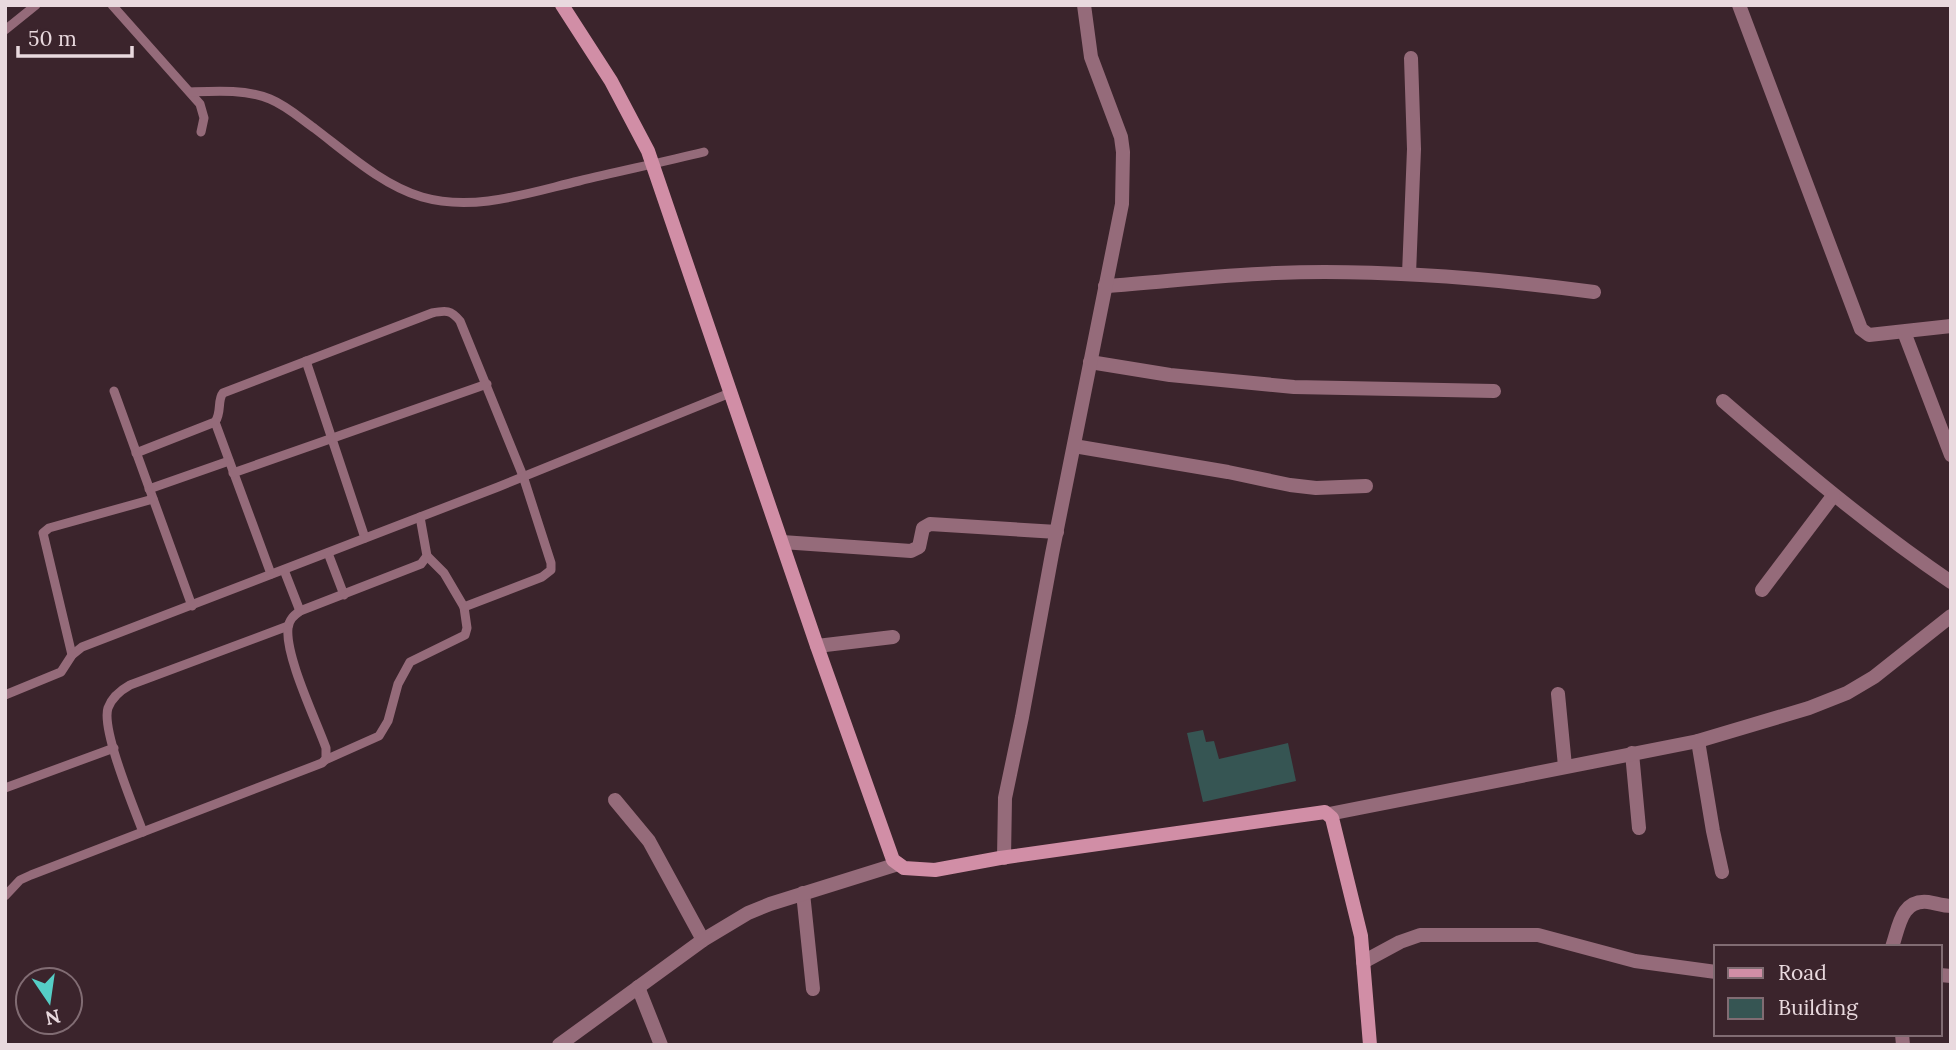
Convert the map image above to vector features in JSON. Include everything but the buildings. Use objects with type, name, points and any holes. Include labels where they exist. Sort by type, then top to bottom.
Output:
[{"type":"main road","points":[[562,5],[611,81],[653,164],[889,852],[898,864],[904,868],[935,870],[1320,812],[1329,814],[1361,936],[1370,1045]]},
{"type":"street","points":[[1004,858],[1005,798],[1122,204],[1123,152],[1115,117],[1091,57],[1084,5]]},
{"type":"street","points":[[1739,5],[1861,328],[1869,335],[1951,326]]},
{"type":"street","points":[[1409,274],[1414,149],[1411,58]]},
{"type":"street","points":[[1105,286],[1273,273],[1409,274],[1455,276],[1594,292]]},
{"type":"street","points":[[1903,332],[1951,455]]},
{"type":"street","points":[[1090,362],[1170,375],[1294,387],[1494,391]]},
{"type":"street","points":[[1723,401],[1833,496],[1898,546],[1951,582]]},
{"type":"street","points":[[1074,446],[1290,485],[1315,488],[1366,486]]},
{"type":"street","points":[[1762,590],[1833,496]]},
{"type":"street","points":[[782,542],[911,551],[919,547],[923,528],[930,524],[1057,532]]},
{"type":"street","points":[[1329,814],[1698,741],[1809,708],[1847,693],[1874,677],[1951,615]]},
{"type":"street","points":[[817,646],[893,637]]},
{"type":"street","points":[[1558,694],[1565,766]]},
{"type":"street","points":[[1698,741],[1722,872]]},
{"type":"street","points":[[1632,752],[1639,828]]},
{"type":"street","points":[[614,800],[649,841],[703,940]]},
{"type":"street","points":[[559,1045],[573,1040],[638,987],[703,940],[748,913],[898,864]]},
{"type":"street","points":[[803,893],[813,989]]},
{"type":"street","points":[[1893,945],[1903,913],[1911,904],[1925,902],[1951,906]]},
{"type":"street","points":[[1363,962],[1400,942],[1420,935],[1538,935],[1634,961],[1714,972]]},
{"type":"street","points":[[638,987],[661,1045]]},
{"type":"lane","points":[[5,30],[36,5]]},
{"type":"lane","points":[[112,5],[190,92],[203,111],[201,132]]},
{"type":"lane","points":[[190,92],[217,91],[268,98],[292,111],[353,158],[396,186],[424,197],[456,203],[477,203],[518,195],[704,152]]},
{"type":"lane","points":[[136,453],[215,422],[219,417],[221,394],[445,310],[453,312],[460,321],[487,384],[523,476],[551,563],[551,570],[542,577],[464,607]]},
{"type":"lane","points":[[306,361],[365,538]]},
{"type":"lane","points":[[233,474],[487,384]]},
{"type":"lane","points":[[114,391],[191,606]]},
{"type":"lane","points":[[5,695],[61,672],[72,655],[82,647],[420,517],[730,393]]},
{"type":"lane","points":[[215,422],[271,575]]},
{"type":"lane","points":[[149,489],[229,461]]},
{"type":"lane","points":[[72,655],[43,533],[49,528],[153,499]]},
{"type":"lane","points":[[5,896],[20,880],[31,875],[380,736],[388,721],[398,684],[410,662],[465,635],[467,628],[464,607],[444,573],[427,556],[420,517]]},
{"type":"lane","points":[[328,553],[344,595]]},
{"type":"lane","points":[[325,760],[328,755],[297,671],[288,626],[294,615],[300,611],[412,569],[421,564],[427,556]]},
{"type":"lane","points":[[284,569],[300,611]]},
{"type":"lane","points":[[143,832],[114,748],[107,710],[119,692],[200,657],[288,626]]},
{"type":"lane","points":[[5,788],[114,748]]}]
